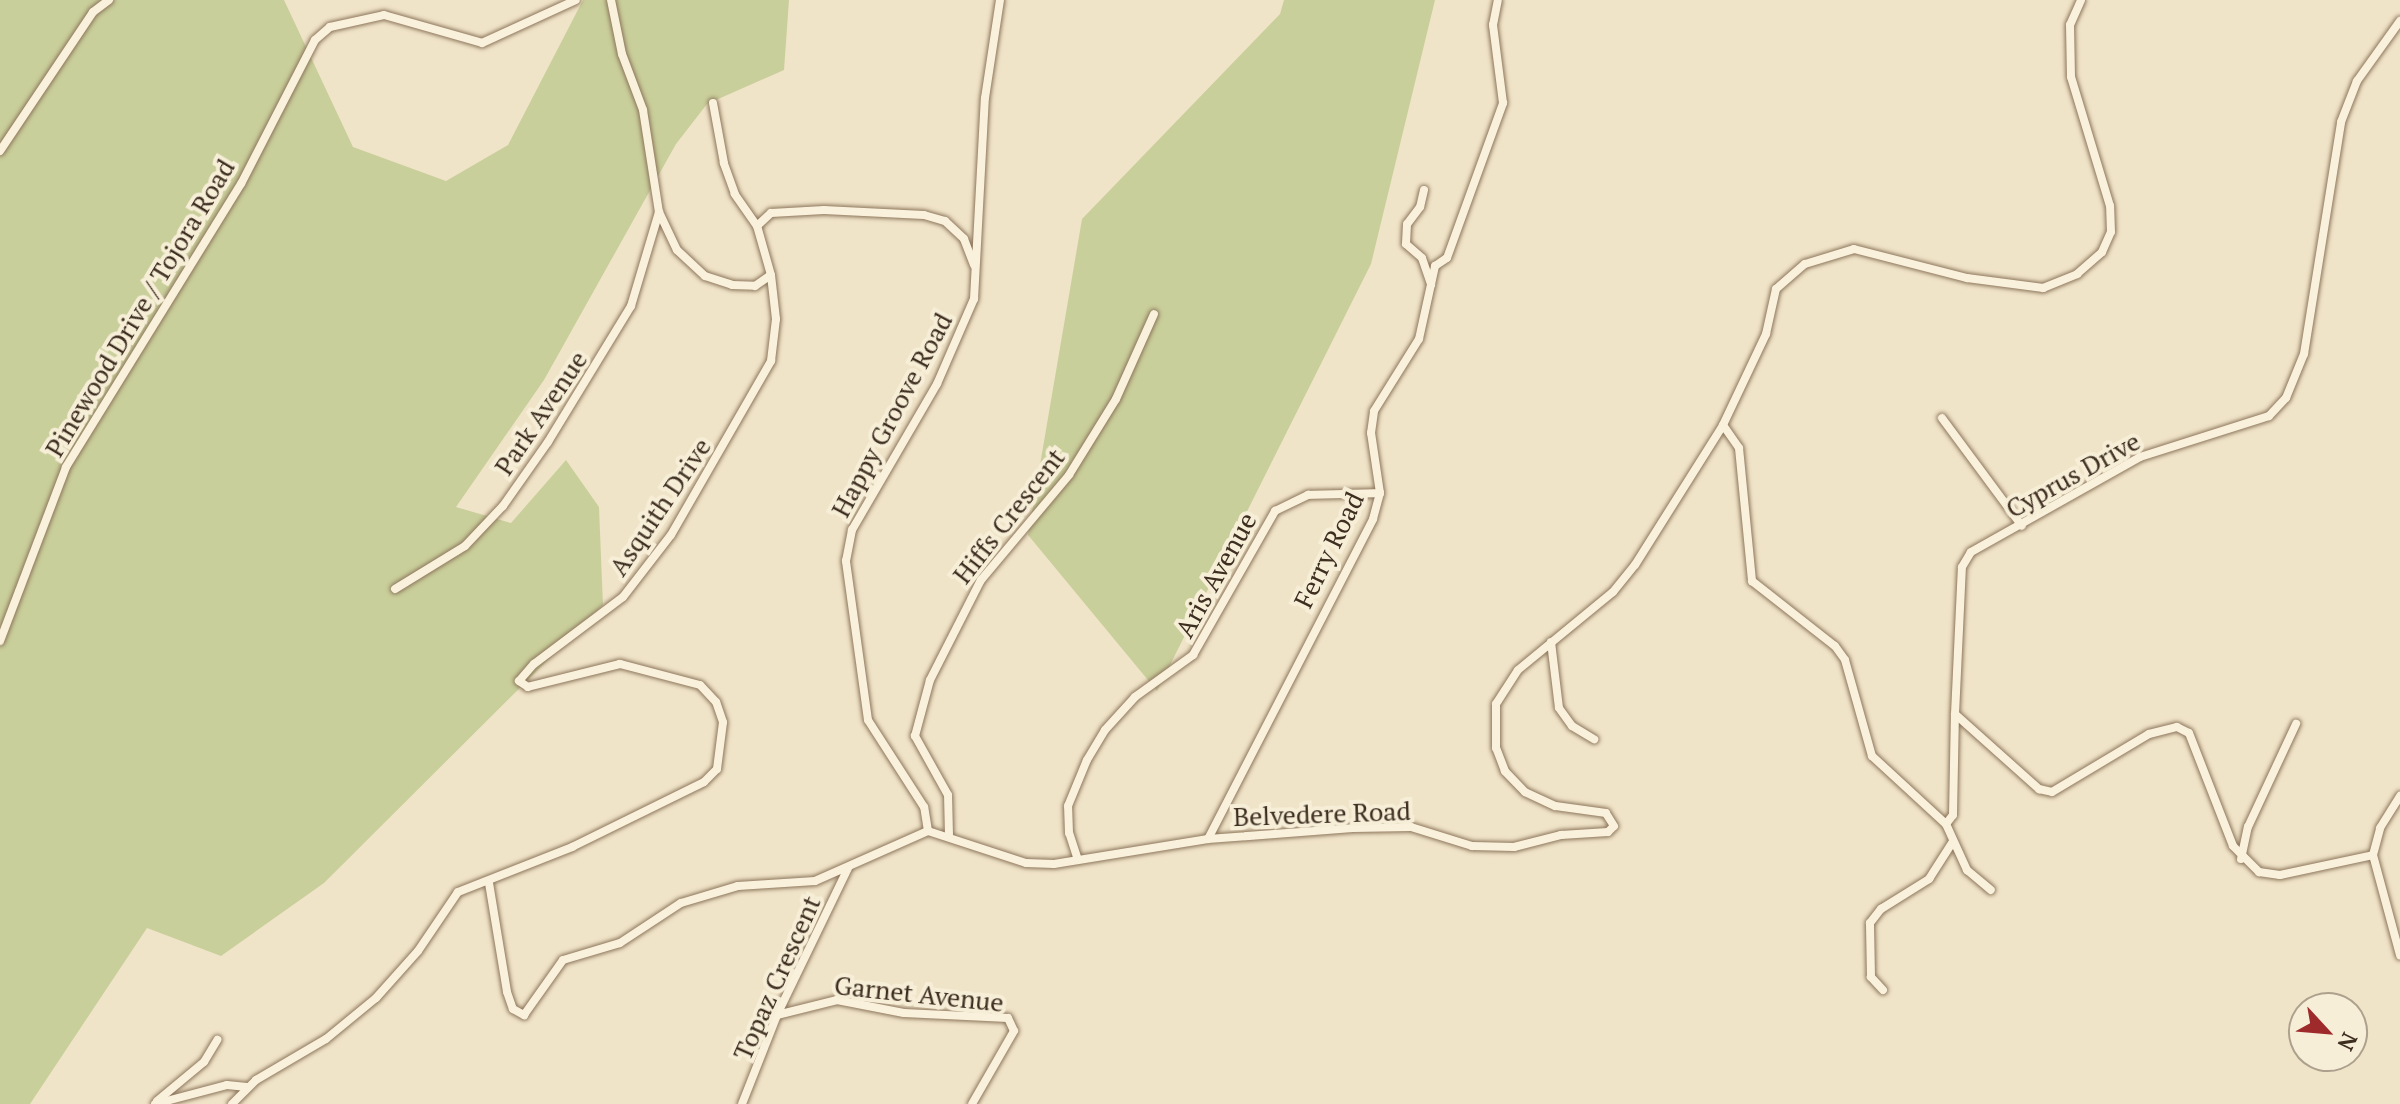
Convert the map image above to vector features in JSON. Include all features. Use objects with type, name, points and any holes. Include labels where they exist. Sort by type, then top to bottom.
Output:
[{"type":"street","points":[[0,151],[93,12],[109,0]]},
{"type":"street","name":"Pinewood Drive / Tojora Road","points":[[0,641],[66,467],[233,198],[315,40],[330,27],[384,15],[482,43],[576,0]]},
{"type":"street","points":[[611,0],[622,54],[643,110],[659,212],[677,250],[705,276],[755,286],[771,275]]},
{"type":"street","name":"Happy Groove Road","points":[[928,831],[924,807],[868,720],[846,561],[852,530],[961,338],[974,299],[985,98],[1000,0]]},
{"type":"street","name":"Ferry Road","points":[[1208,839],[1373,519],[1380,493],[1371,433],[1374,411],[1419,339],[1435,266],[1447,258],[1503,103],[1493,25],[1498,0]]},
{"type":"street","name":"Belvedere Road","points":[[928,831],[949,835],[1026,863],[1078,860],[1208,839],[1411,827],[1472,846],[1514,847],[1561,835],[1608,832],[1614,826],[1606,813],[1555,806],[1525,792],[1505,771],[1496,748],[1493,723],[1503,685],[1613,592],[1635,565],[1723,425],[1766,334],[1776,289],[1805,264],[1854,249],[1967,278],[2043,288],[2077,274],[2102,252],[2111,232],[2110,206],[2071,77],[2070,25],[2081,0]]},
{"type":"street","name":"Cyprus Drive","points":[[1955,714],[1962,567],[1971,552],[2140,457],[2269,416],[2286,398],[2304,354],[2341,122],[2357,81],[2400,21]]},
{"type":"street","name":"Asquith Drive","points":[[489,883],[704,782],[717,769],[723,722],[716,702],[700,685],[620,664],[528,687],[519,681],[534,664],[623,597],[671,535],[771,361],[776,319],[771,275],[757,226],[728,176],[713,103]]},
{"type":"street","points":[[1424,190],[1420,207],[1407,224],[1406,244],[1422,258],[1431,284]]},
{"type":"street","points":[[757,226],[771,213],[810,210],[924,215],[945,221],[964,239],[975,270]]},
{"type":"street","name":"Park Avenue","points":[[395,589],[465,546],[503,506],[548,442],[631,306],[659,212]]},
{"type":"street","name":"Hiffs Crescent","points":[[949,835],[948,795],[915,736],[930,680],[981,580],[1069,475],[1116,399],[1154,314]]},
{"type":"street","points":[[1942,418],[2022,526]]},
{"type":"street","points":[[1723,425],[1739,448],[1752,581],[1835,646],[1845,660],[1872,756],[1946,824],[1952,843],[1967,870],[1991,890]]},
{"type":"street","name":"Aris Avenue","points":[[1078,860],[1069,833],[1068,806],[1087,760],[1105,730],[1135,697],[1175,673],[1193,655],[1275,511],[1308,495],[1380,493]]},
{"type":"street","points":[[1551,642],[1559,708],[1572,726],[1594,739]]},
{"type":"street","points":[[1946,824],[1953,815],[1955,714]]},
{"type":"street","points":[[1955,714],[2039,789],[2052,792],[2149,734],[2184,729],[2241,859],[2259,872],[2280,875],[2373,855]]},
{"type":"street","points":[[2241,859],[2248,827],[2296,724]]},
{"type":"street","points":[[2400,796],[2380,828],[2373,855],[2400,955]]},
{"type":"street","points":[[232,1104],[247,1087],[326,1039],[376,998],[418,951],[458,892],[489,883],[507,992],[513,1009],[524,1015],[563,960],[620,943],[681,903],[738,886],[815,881],[928,831]]},
{"type":"street","points":[[1883,990],[1871,977],[1870,923],[1881,909],[1929,879],[1952,843]]},
{"type":"street","name":"Topaz Crescent","points":[[742,1104],[777,1015],[848,867]]},
{"type":"street","name":"Garnet Avenue","points":[[777,1015],[837,1000],[904,1013],[1008,1018],[1014,1031],[972,1104]]},
{"type":"street","points":[[154,1104],[204,1062],[217,1040]]},
{"type":"street","points":[[154,1104],[227,1085],[247,1087]]},
{"type":"green space","points":[[0,0],[284,0],[353,147],[446,181],[508,145],[583,0],[789,0],[784,70],[707,104],[676,144],[544,380],[456,507],[511,523],[566,460],[599,507],[603,605],[324,883],[221,956],[147,928],[30,1104],[0,1104]]},
{"type":"green space","points":[[1284,0],[1435,0],[1371,264],[1157,691],[1028,535],[1082,219],[1280,14]]}]
